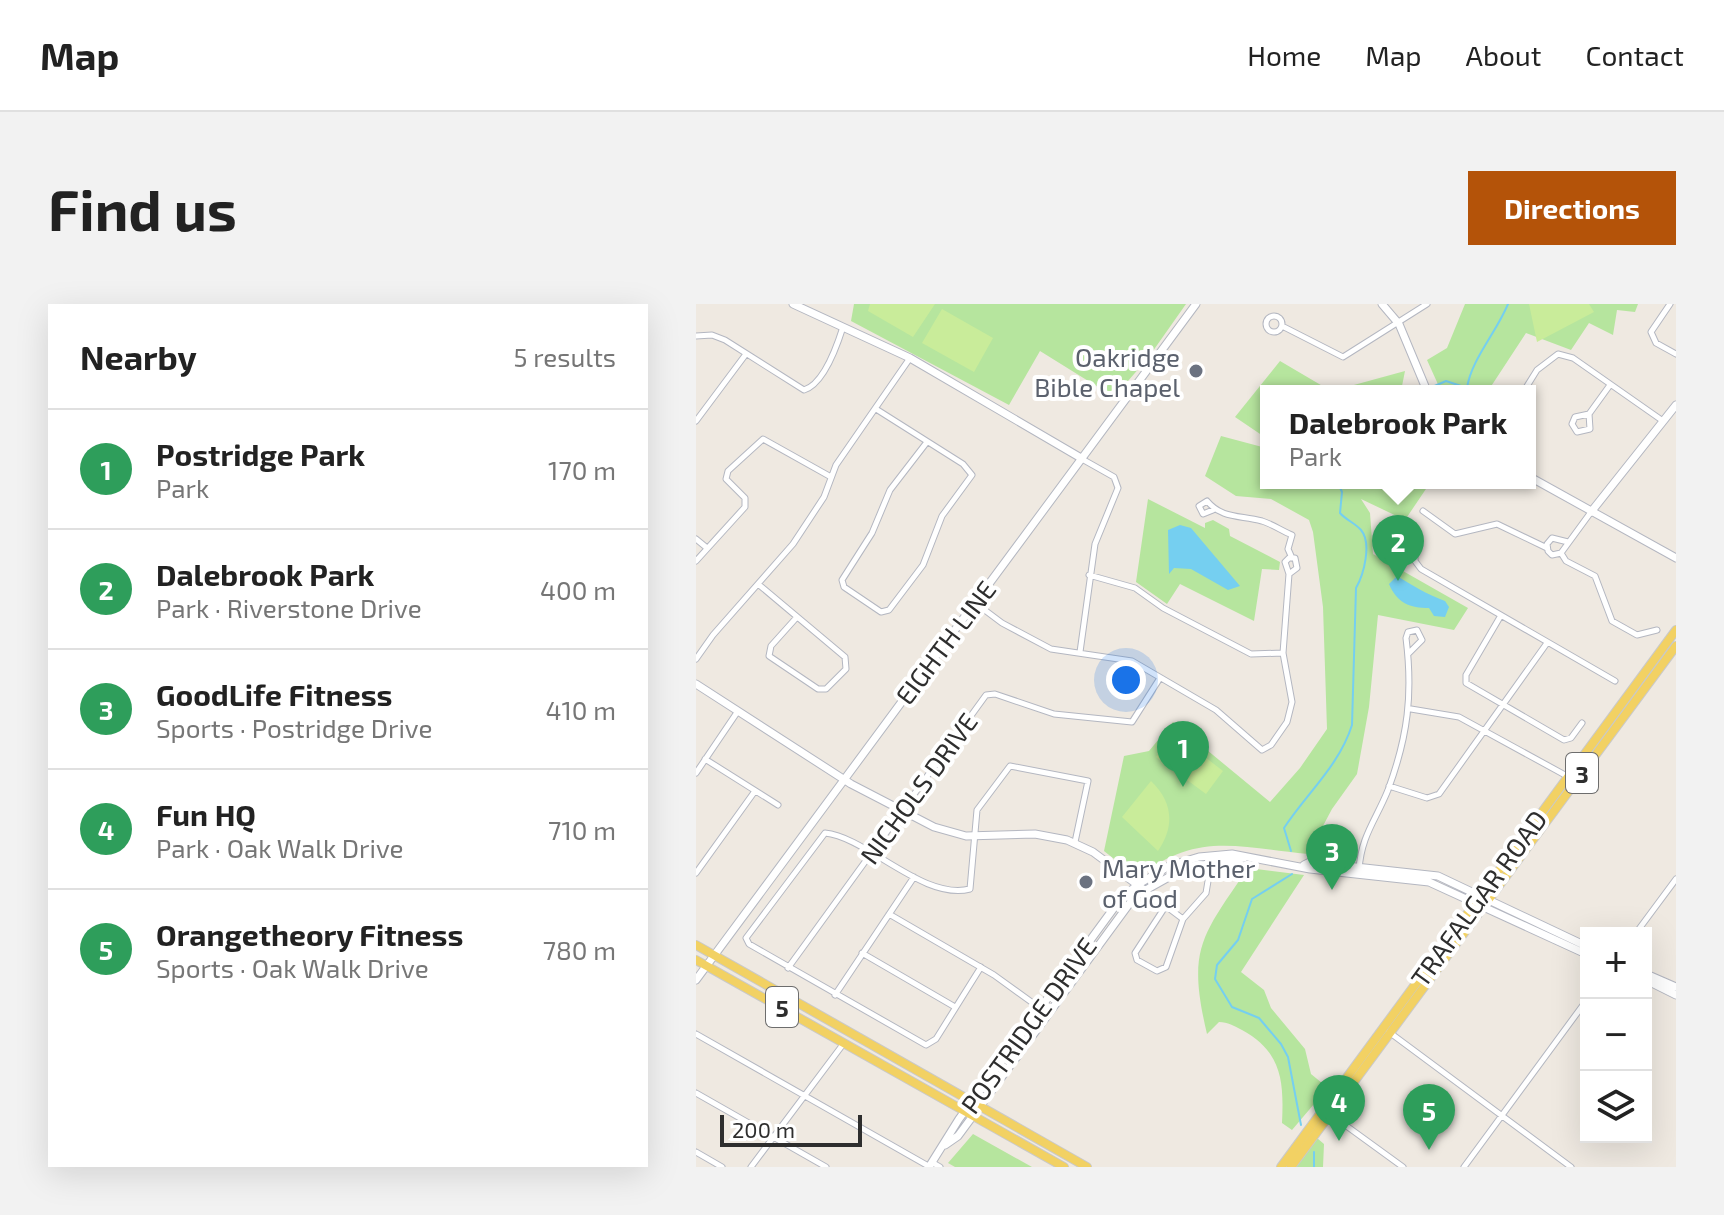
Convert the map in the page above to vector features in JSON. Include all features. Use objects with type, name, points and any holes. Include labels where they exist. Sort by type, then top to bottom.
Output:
[{"type":"main road","name":"TRAFALGAR ROAD","points":[[1572,779],[1676,630]]},
{"type":"main road","name":"TRAFALGAR ROAD","points":[[1291,1167],[1391,1033],[1481,902],[1676,646]]},
{"type":"main road","name":"TRAFALGAR ROAD","points":[[1281,1167],[1382,1026],[1481,902]]},
{"type":"main road","name":"5","points":[[696,945],[1087,1167]]},
{"type":"main road","name":"5","points":[[696,960],[1064,1167]]},
{"type":"street","points":[[793,304],[910,358],[1114,477],[1118,488],[1095,544],[1080,652]]},
{"type":"street","name":"EIGHTH LINE","points":[[696,980],[1196,304]]},
{"type":"street","points":[[1382,304],[1399,324],[1425,385]]},
{"type":"street","points":[[1284,327],[1343,357],[1427,304]]},
{"type":"street","points":[[1670,304],[1651,332],[1656,343],[1676,354]]},
{"type":"street","points":[[696,336],[712,335],[800,389],[810,388],[831,358],[843,326]]},
{"type":"street","points":[[696,421],[746,354]]},
{"type":"street","points":[[1528,385],[1537,370],[1558,354],[1573,358],[1664,421]]},
{"type":"street","points":[[696,659],[816,512],[831,477],[910,358]]},
{"type":"street","points":[[1589,414],[1610,385]]},
{"type":"street","points":[[1423,511],[1455,534],[1497,524],[1547,548],[1552,555],[1561,553],[1676,405]]},
{"type":"street","points":[[876,409],[970,469],[972,475],[942,516],[923,565],[889,610],[881,612],[844,587],[842,580],[872,533],[890,490],[927,442]]},
{"type":"street","points":[[696,561],[745,507],[745,498],[726,479],[728,471],[763,439],[831,477]]},
{"type":"street","points":[[1536,480],[1676,558]]},
{"type":"street","points":[[974,602],[1002,623],[1051,649],[1132,661],[1216,710],[1258,747],[1267,749],[1287,722],[1292,702],[1283,653],[1289,574],[1299,565],[1288,549],[1292,535],[1262,521],[1213,510]]},
{"type":"street","points":[[1547,548],[1552,538],[1568,542]]},
{"type":"street","points":[[696,539],[707,548]]},
{"type":"street","points":[[1415,549],[1415,561],[1421,569],[1615,681]]},
{"type":"street","points":[[1561,553],[1566,561],[1595,576],[1612,621],[1637,635],[1657,630]]},
{"type":"street","points":[[1089,575],[1135,588],[1175,615],[1251,654],[1283,653]]},
{"type":"street","points":[[758,584],[797,617],[847,661],[846,669],[826,689],[818,689],[769,656],[771,646],[797,617]]},
{"type":"street","points":[[1500,617],[1464,679],[1470,686],[1504,702],[1564,740],[1571,738],[1582,723]]},
{"type":"street","points":[[1359,869],[1367,828],[1389,786],[1411,709],[1406,635],[1417,630],[1422,640],[1408,654]]},
{"type":"street","points":[[1389,786],[1433,798],[1547,643]]},
{"type":"street","name":"NICHOLS DRIVE","points":[[788,968],[905,811],[931,768],[986,695],[995,694],[1054,714],[1132,722],[1160,678]]},
{"type":"street","points":[[696,684],[843,778],[945,832],[976,837],[1043,835],[1075,842],[1183,919]]},
{"type":"street","points":[[1411,709],[1459,717],[1572,779]]},
{"type":"street","points":[[696,773],[738,711]]},
{"type":"street","points":[[705,759],[778,805]]},
{"type":"street","points":[[981,967],[936,1039],[926,1045],[788,968],[747,940],[773,899],[824,833],[914,877],[936,885],[970,889],[978,808],[1012,766],[1088,781],[1075,842]]},
{"type":"street","points":[[696,873],[755,791]]},
{"type":"street","name":"POSTRIDGE DRIVE","points":[[933,1166],[944,1146],[958,1136],[976,1105],[1140,887],[1185,860],[1217,854],[1304,865],[1310,869],[1428,873],[1481,902]]},
{"type":"street","name":"POSTRIDGE DRIVE","points":[[1140,887],[1211,862],[1244,858]]},
{"type":"street","points":[[1165,907],[1137,948],[1137,960],[1157,971],[1166,967],[1183,919],[1206,893],[1211,862]]},
{"type":"street","points":[[835,995],[914,877]]},
{"type":"street","points":[[1640,927],[1676,879]]},
{"type":"street","points":[[1481,902],[1580,943]]},
{"type":"street","points":[[1481,902],[1580,951]]},
{"type":"street","points":[[889,914],[981,967],[1045,1012]]},
{"type":"street","points":[[862,953],[955,1007]]},
{"type":"street","points":[[1652,979],[1676,987]]},
{"type":"street","points":[[1652,981],[1676,995]]},
{"type":"street","points":[[1464,1167],[1580,1009]]},
{"type":"street","name":"POSTRIDGE DRIVE","points":[[976,1105],[1016,1058],[1045,1012]]},
{"type":"street","points":[[1382,1026],[1571,1167]]},
{"type":"street","points":[[696,1034],[933,1166]]},
{"type":"street","points":[[751,1167],[844,1042]]},
{"type":"street","points":[[696,1093],[826,1167]]},
{"type":"street","points":[[1330,1114],[1403,1167]]},
{"type":"street","points":[[696,1152],[722,1167]]},
{"type":"green space","points":[[854,304],[1186,304],[1148,358],[1114,397],[1040,351],[1009,405],[851,321]]},
{"type":"green space","points":[[870,304],[935,304],[913,337],[868,311]]},
{"type":"green space","points":[[1465,304],[1638,304],[1635,312],[1617,310],[1613,335],[1589,323],[1571,350],[1526,333],[1492,385],[1438,385],[1427,360],[1447,348]]},
{"type":"green space","points":[[1529,304],[1589,304],[1594,312],[1537,342]]},
{"type":"green space","points":[[942,309],[993,338],[974,372],[922,343]]},
{"type":"green space","points":[[1280,361],[1321,385],[1261,385]]},
{"type":"green space","points":[[1405,371],[1402,385],[1354,385]]},
{"type":"green space","points":[[1260,386],[1260,434],[1235,417]]},
{"type":"green space","points":[[1221,436],[1260,446],[1260,489],[1426,489],[1405,520],[1361,499],[1370,513],[1373,554],[1468,608],[1454,630],[1378,615],[1369,707],[1357,774],[1332,809],[1308,854],[1240,846],[1199,848],[1179,853],[1138,878],[1104,851],[1124,756],[1149,751],[1173,722],[1270,802],[1300,768],[1327,729],[1323,607],[1309,520],[1271,499],[1236,496],[1205,476]]},
{"type":"green space","points":[[1148,499],[1205,528],[1205,523],[1213,520],[1229,529],[1230,536],[1280,562],[1279,570],[1262,569],[1254,621],[1180,584],[1167,604],[1136,582]]},
{"type":"green space","points":[[1174,733],[1223,771],[1206,794],[1156,757]]},
{"type":"green space","points":[[1151,781],[1164,797],[1169,814],[1167,832],[1158,851],[1122,817]]},
{"type":"green space","points":[[1248,868],[1304,875],[1241,972],[1264,990],[1271,1008],[1305,1049],[1311,1074],[1322,1083],[1320,1097],[1292,1130],[1282,1123],[1281,1081],[1273,1058],[1255,1039],[1225,1023],[1219,1022],[1207,1034],[1201,1005],[1198,982],[1202,945],[1219,911]]},
{"type":"green space","points":[[973,1134],[1032,1167],[955,1167],[948,1163]]},
{"type":"green space","points":[[1317,1138],[1324,1144],[1323,1167],[1296,1167]]},
{"type":"water","points":[[1180,525],[1191,528],[1240,586],[1228,590],[1191,569],[1174,568],[1169,574],[1168,530]]},
{"type":"water","points":[[1397,576],[1445,601],[1449,607],[1445,617],[1434,616],[1429,608],[1416,607],[1400,600],[1389,584]]},
{"type":"waterway","points":[[1468,385],[1473,367],[1508,304]]},
{"type":"waterway","points":[[1437,385],[1446,381],[1458,385]]},
{"type":"waterway","points":[[1291,851],[1284,828],[1331,766],[1352,725],[1356,588],[1364,567],[1366,543],[1361,530],[1340,513],[1341,489]]},
{"type":"waterway","points":[[1292,874],[1252,899],[1238,940],[1217,965],[1215,979],[1232,1007],[1259,1018],[1281,1044],[1288,1057],[1301,1125]]},
{"type":"waterway","points":[[1314,1152],[1314,1167]]},
{"type":"place","name":"Oakridge Bible Chapel","points":[[1196,371]]},
{"type":"place","name":"Dalebrook Park","points":[[1398,581]]},
{"type":"place","name":"Postridge Park","points":[[1183,787]]},
{"type":"place","name":"Mary Mother of God","points":[[1086,882]]},
{"type":"place","name":"GoodLife Fitness","points":[[1332,890]]},
{"type":"place","name":"Fun HQ","points":[[1339,1141]]},
{"type":"place","name":"Orangetheory Fitness","points":[[1429,1150]]}]
